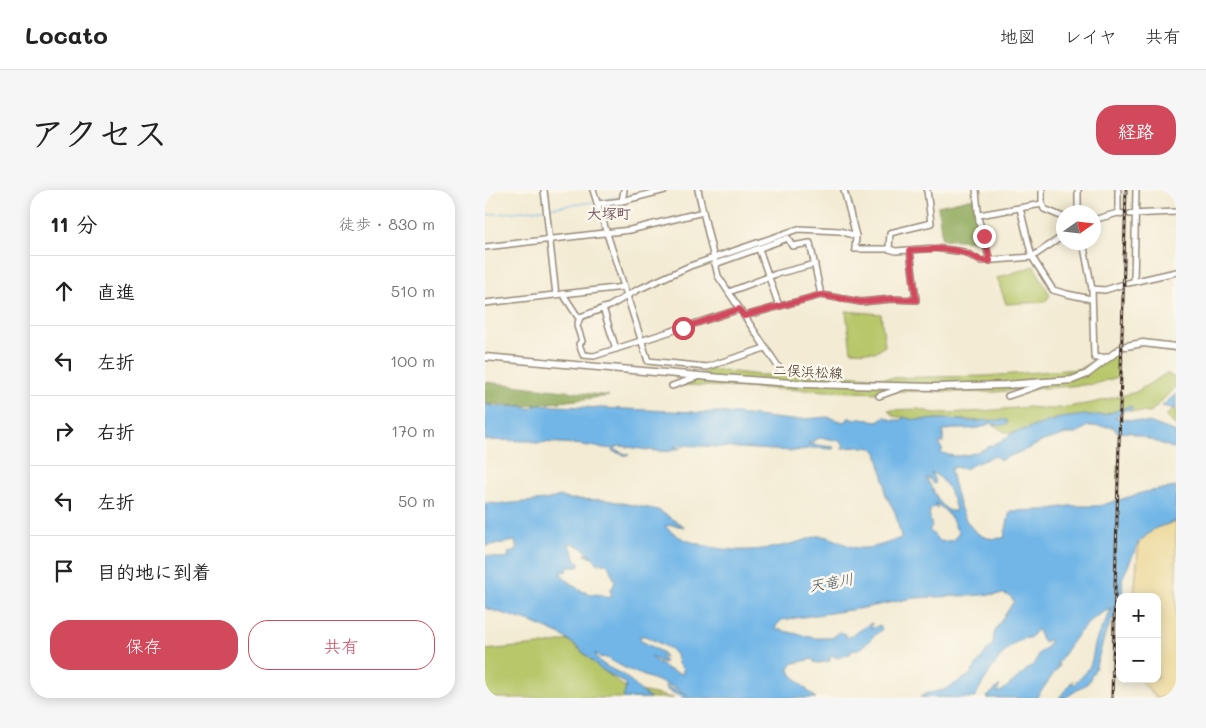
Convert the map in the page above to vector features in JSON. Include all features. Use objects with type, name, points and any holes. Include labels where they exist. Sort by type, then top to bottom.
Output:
[{"type":"main road","name":"二俣浜松線","points":[[485,357],[805,384],[975,386],[1047,382],[1079,378],[1123,347],[1143,343],[1176,347]]},
{"type":"street","points":[[544,190],[556,295]]},
{"type":"street","points":[[593,190],[648,361],[707,367],[765,348]]},
{"type":"street","points":[[622,201],[624,190]]},
{"type":"street","points":[[597,204],[622,201],[665,190]]},
{"type":"street","points":[[697,190],[718,276],[781,371]]},
{"type":"street","points":[[844,190],[856,236],[855,249],[889,249],[896,251],[935,248],[964,252],[981,261],[990,261],[1032,257],[1056,241]]},
{"type":"street","points":[[889,249],[890,233],[931,223],[927,190]]},
{"type":"street","points":[[976,190],[979,215],[990,261]]},
{"type":"street","points":[[1042,190],[1042,204],[1044,208],[1056,214]]},
{"type":"street","points":[[1078,190],[1078,205]]},
{"type":"street","points":[[1101,218],[1121,214],[1119,190]]},
{"type":"street","points":[[1134,282],[1133,214],[1136,190]]},
{"type":"street","points":[[979,215],[1042,204]]},
{"type":"street","points":[[1020,208],[1032,257],[1053,290],[1091,299]]},
{"type":"street","points":[[485,247],[630,230],[703,212]]},
{"type":"street","points":[[1133,214],[1176,212]]},
{"type":"street","points":[[715,261],[798,229],[840,231],[856,236]]},
{"type":"street","points":[[580,317],[603,308],[689,266],[759,249],[788,238],[792,246],[809,243],[821,295]]},
{"type":"street","points":[[759,249],[779,306]]},
{"type":"street","points":[[744,316],[821,295],[861,302],[891,299],[916,300],[910,250]]},
{"type":"street","points":[[1085,250],[1092,289],[1094,356],[1097,359],[1109,357]]},
{"type":"street","points":[[729,292],[769,277],[815,264]]},
{"type":"street","points":[[1128,283],[1176,272]]},
{"type":"street","points":[[1092,289],[1105,290],[1121,285]]},
{"type":"street","points":[[485,303],[624,287]]},
{"type":"street","points":[[563,294],[578,317],[580,317]]},
{"type":"street","points":[[603,308],[616,349]]},
{"type":"street","points":[[580,317],[577,326],[581,341],[579,344],[583,354],[594,356],[739,309]]},
{"type":"street","points":[[672,386],[702,376]]},
{"type":"street","points":[[1008,396],[1047,382]]},
{"type":"street","points":[[879,396],[908,386]]},
{"type":"green space","points":[[974,198],[981,234],[977,236],[977,241],[942,239],[938,206]]},
{"type":"green space","points":[[1034,266],[1050,295],[1045,302],[1006,304],[997,278]]},
{"type":"green space","points":[[846,311],[881,314],[885,346],[875,352],[851,351]]},
{"type":"green space","points":[[1113,349],[1117,359],[1118,377],[1095,384],[994,392],[885,391],[877,393],[683,385],[710,369],[759,375],[844,375],[879,378],[986,376],[1079,369]]},
{"type":"green space","points":[[1167,373],[1176,379],[1176,386],[1150,413],[1130,411],[1130,406],[1104,415],[1056,419],[1017,432],[1005,432],[987,421],[915,420],[894,416],[888,410],[918,409],[934,413],[1027,407],[1053,409],[1092,403],[1136,392]]},
{"type":"green space","points":[[485,382],[609,396],[525,406],[485,404]]},
{"type":"green space","points":[[1176,409],[1176,426],[1165,416]]},
{"type":"green space","points":[[568,640],[626,688],[674,698],[485,698],[485,650],[550,644]]},
{"type":"sand","points":[[1176,521],[1176,698],[1157,698],[1143,683],[1161,683],[1161,593],[1134,593],[1139,542],[1154,529]]},
{"type":"water","points":[[1176,394],[1176,409],[1162,406]]},
{"type":"water","name":"天竜川","points":[[485,404],[497,407],[525,406],[525,408],[534,408],[534,405],[695,413],[718,412],[792,420],[828,417],[844,422],[848,418],[879,422],[881,418],[886,417],[892,420],[902,420],[903,417],[919,420],[1007,420],[1008,423],[1003,425],[990,423],[980,428],[943,431],[943,443],[939,443],[943,449],[941,452],[958,456],[975,452],[1008,438],[1010,434],[1060,418],[1104,415],[1130,406],[1133,408],[1130,411],[1127,409],[1115,417],[1149,422],[1176,432],[1176,449],[1129,432],[1118,433],[1113,427],[1088,426],[1076,434],[1066,434],[1043,441],[1000,460],[993,456],[964,469],[955,467],[951,469],[962,511],[966,520],[979,534],[988,538],[1004,538],[1010,511],[1044,510],[1069,506],[1099,506],[1145,492],[1176,487],[1176,521],[1154,529],[1139,542],[1122,579],[1123,593],[1116,593],[1116,615],[1105,635],[1095,669],[1088,683],[1065,698],[1059,698],[1073,680],[1071,684],[1074,684],[1082,677],[1090,666],[1095,643],[1111,609],[1095,618],[1080,632],[1057,665],[1060,665],[1036,698],[986,698],[1000,685],[997,692],[1002,691],[1036,662],[1039,653],[1050,642],[1048,640],[1044,643],[1037,629],[1030,638],[1022,639],[1013,644],[1005,652],[990,671],[974,698],[920,697],[928,693],[944,690],[970,675],[993,644],[997,627],[1014,601],[1010,596],[1004,594],[913,598],[864,608],[782,620],[776,626],[776,629],[814,638],[832,638],[840,632],[846,634],[846,638],[872,623],[871,629],[880,625],[882,629],[863,647],[850,652],[850,654],[837,658],[830,656],[830,661],[819,663],[814,662],[813,659],[794,663],[789,667],[789,671],[816,698],[684,698],[667,690],[665,686],[688,696],[673,687],[629,670],[604,657],[601,658],[595,653],[600,661],[626,677],[650,698],[623,698],[626,688],[625,683],[599,668],[579,648],[561,635],[534,623],[485,608],[485,555],[498,558],[509,557],[508,553],[517,551],[515,541],[485,546],[485,503],[502,504],[546,500],[560,496],[568,499],[607,500],[658,510],[685,527],[665,526],[675,534],[695,543],[725,549],[756,550],[772,548],[817,536],[825,536],[854,547],[867,548],[901,538],[895,512],[885,493],[885,484],[877,452],[872,448],[841,448],[844,445],[840,441],[824,438],[814,440],[808,444],[834,447],[833,449],[813,448],[794,451],[681,445],[673,447],[681,448],[668,451],[619,446],[615,448],[615,450],[629,455],[627,456],[612,451],[613,449],[574,444],[535,443],[532,441],[485,440]],"holes":[[[931,473],[945,483],[951,494],[956,511],[945,508],[936,496],[926,478],[930,479],[933,484],[936,483]],[[935,503],[949,516],[959,532],[954,540],[938,540],[929,530],[932,527],[930,515],[932,507],[938,508]],[[570,543],[582,548],[592,556],[586,553],[585,555],[594,559],[599,565],[600,562],[608,565],[615,581],[610,589],[612,596],[608,598],[602,595],[583,592],[563,576],[560,572],[567,571],[568,567],[578,567],[580,563],[575,559],[569,545]],[[640,636],[645,636],[671,649],[676,655],[678,664],[683,669],[683,674],[669,670],[650,656],[663,663],[665,662],[660,656],[665,657],[663,653],[640,640]]]},
{"type":"waterway","points":[[625,195],[648,192]]},
{"type":"waterway","points":[[598,201],[621,196]]},
{"type":"waterway","points":[[548,208],[594,202]]},
{"type":"waterway","points":[[485,215],[543,209]]},
{"type":"railway","points":[[1112,698],[1126,190]]},
{"type":"district","name":"大塚町","points":[[609,213]]},
{"type":"route","points":[[683,328],[739,309],[744,316],[821,295],[861,302],[891,299],[916,300],[910,250],[935,248],[964,252],[981,261],[990,261],[984,236]]}]
